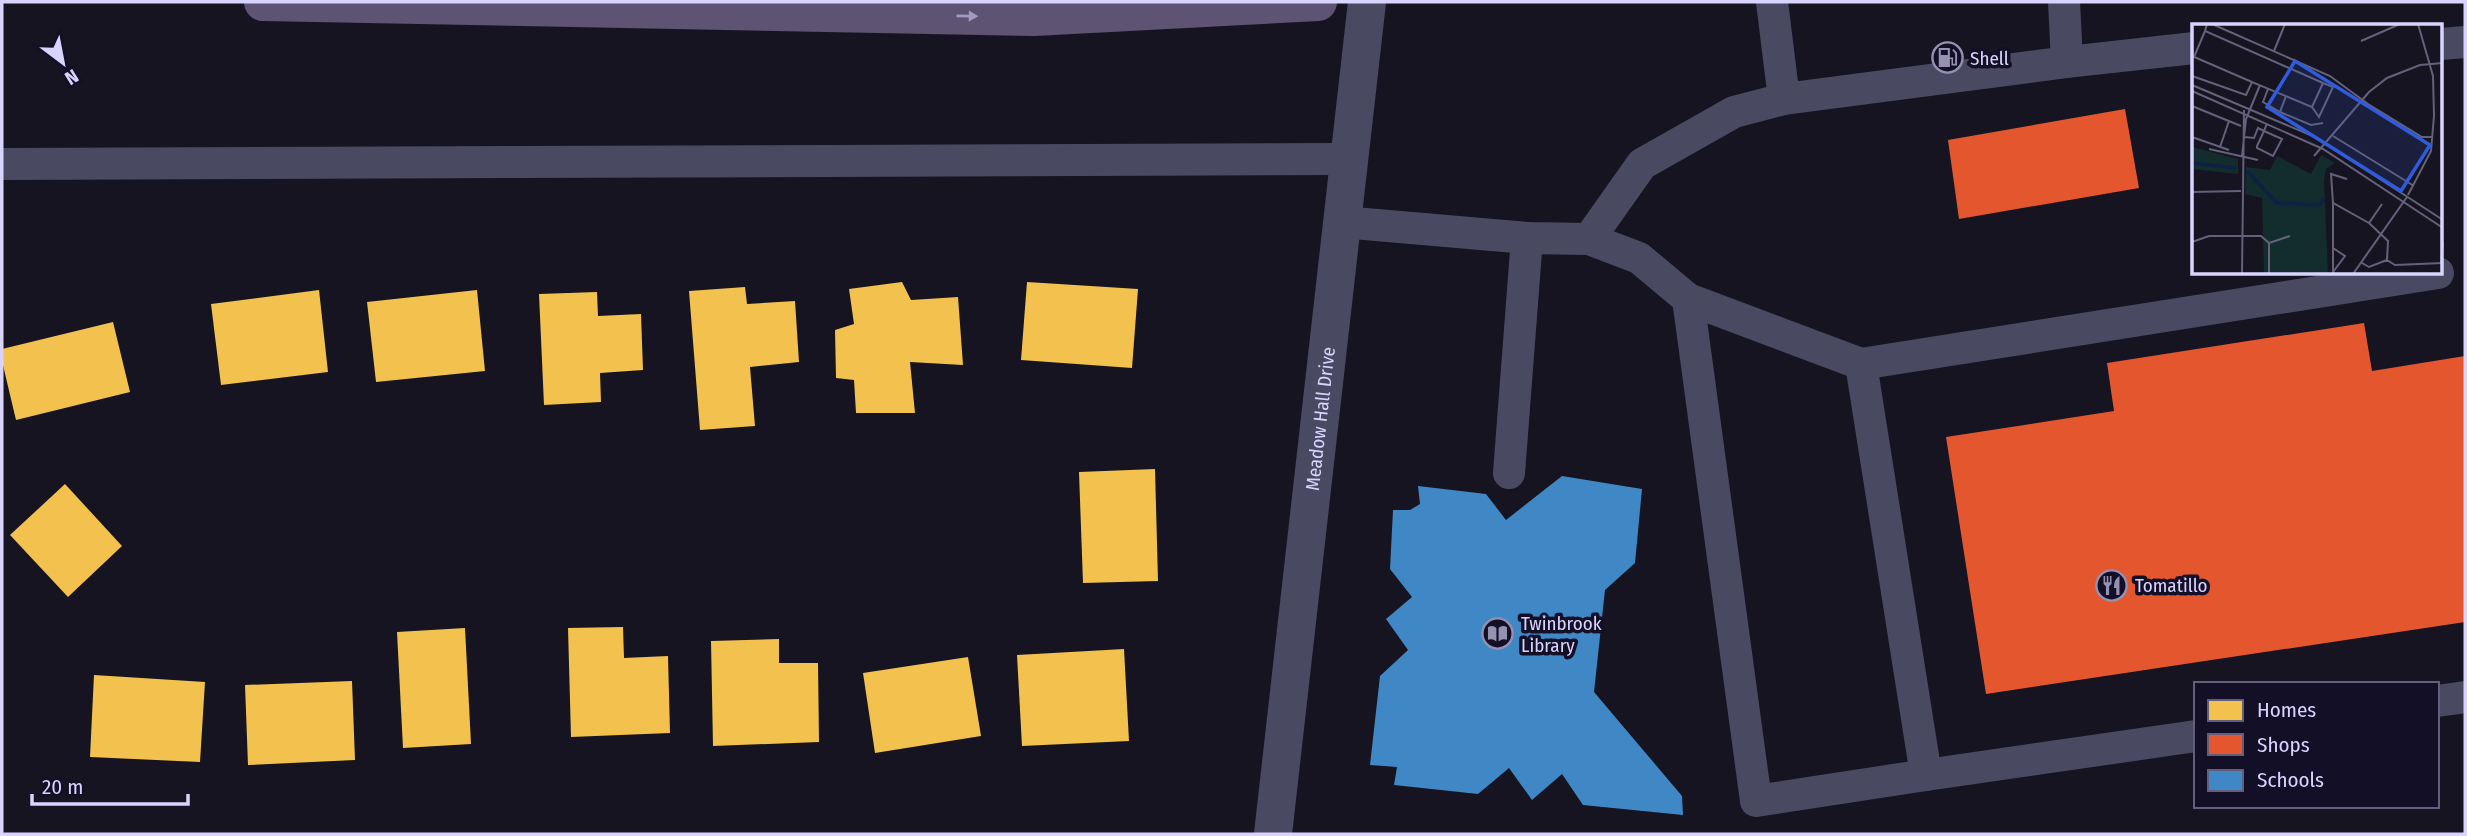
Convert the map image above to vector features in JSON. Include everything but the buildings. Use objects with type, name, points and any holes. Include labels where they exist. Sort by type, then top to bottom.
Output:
[{"type":"main road","points":[[263,2],[1034,17],[1318,2]]},
{"type":"street","name":"Meadow Hall Drive","points":[[1273,834],[1367,2]]},
{"type":"lane","points":[[1772,2],[1784,99]]},
{"type":"lane","points":[[2063,2],[2067,62]]},
{"type":"lane","points":[[2442,44],[2465,42]]},
{"type":"lane","points":[[1589,239],[1642,164],[1734,112],[1784,99],[2192,48]]},
{"type":"lane","points":[[2,164],[1349,159]]},
{"type":"lane","points":[[1342,222],[1527,238],[1589,239],[1639,258],[1689,299],[1861,364],[2298,284],[2413,275]]},
{"type":"lane","points":[[1510,473],[1527,238]]},
{"type":"lane","points":[[2442,273],[2465,269]]},
{"type":"lane","points":[[1689,299],[1756,800],[2194,736]]},
{"type":"lane","points":[[1861,364],[1926,775]]},
{"type":"lane","points":[[2439,701],[2465,696]]},
{"type":"place","name":"Shell","points":[[1947,58]]},
{"type":"place","name":"Tomatillo","points":[[2112,585]]},
{"type":"place","name":"Twinbrook Library","points":[[1498,634]]}]
